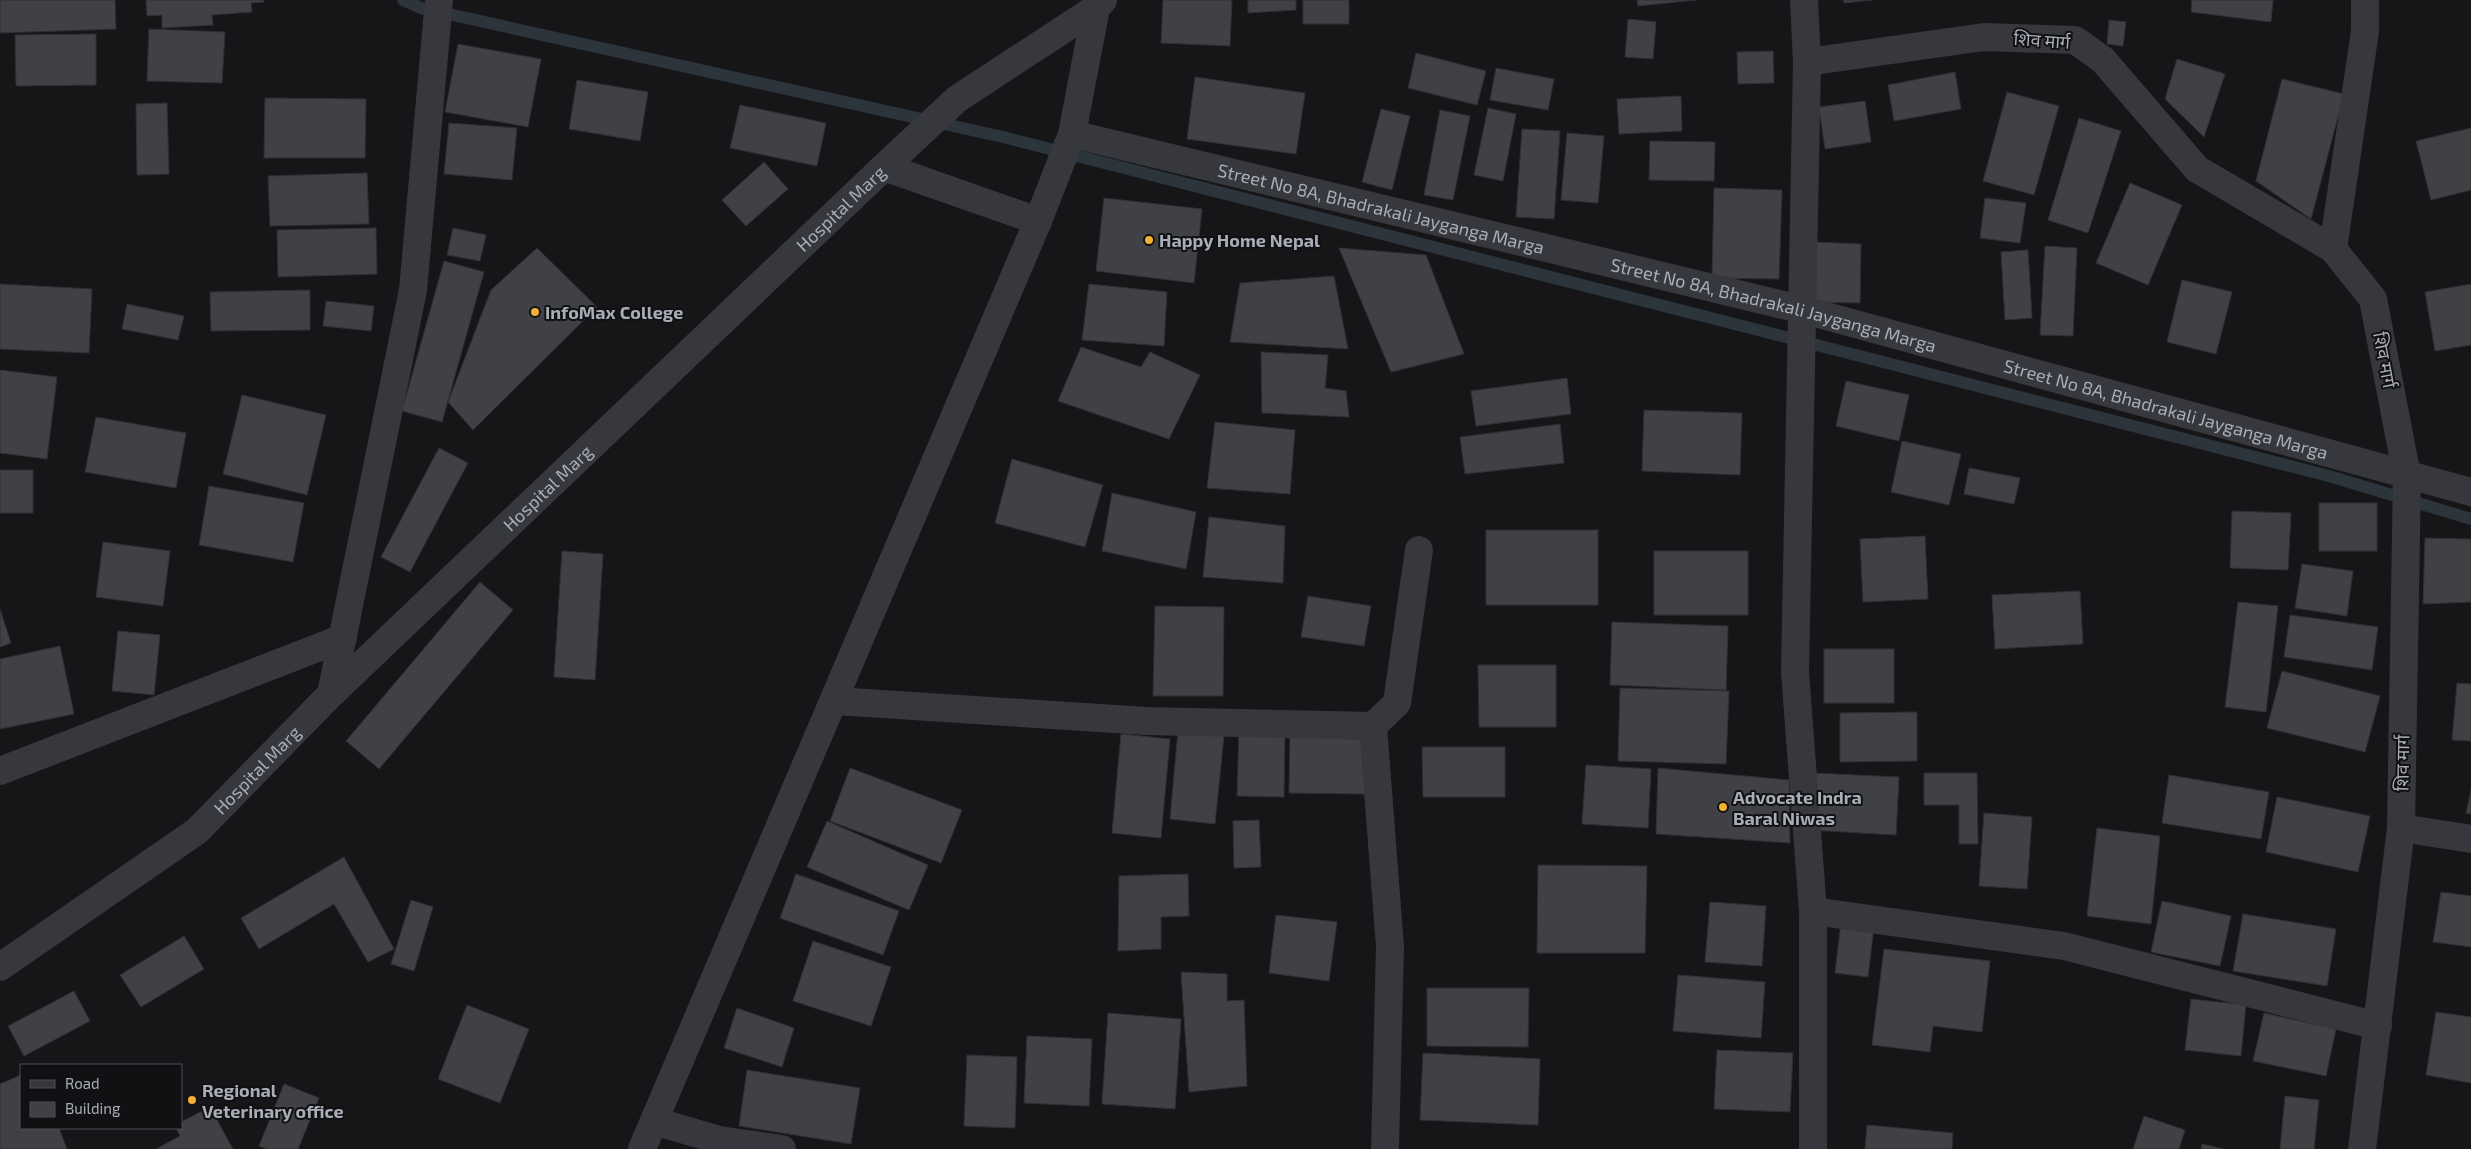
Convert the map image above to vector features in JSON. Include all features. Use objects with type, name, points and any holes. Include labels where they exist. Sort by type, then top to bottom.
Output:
[{"type":"street","points":[[331,694],[413,290],[439,0]]},
{"type":"street","points":[[1804,0],[1807,62],[1804,310],[1795,672],[1813,911],[1813,1149]]},
{"type":"street","points":[[2333,249],[2366,31],[2365,0]]},
{"type":"street","points":[[642,1149],[1038,221],[1072,134],[1099,4]]},
{"type":"street","name":"Hospital Marg","points":[[0,967],[197,831],[331,694],[884,166],[958,99],[1099,4]]},
{"type":"street","name":"शिव मार्ग","points":[[1807,62],[1984,37],[2075,40],[2103,60],[2198,169],[2333,249],[2373,299],[2407,476],[2401,828],[2362,1149]]},
{"type":"street","name":"Street No 8A, Bhadrakali Jayganga Marga","points":[[1072,134],[1804,310],[2471,492]]},
{"type":"street","points":[[884,166],[1038,221]]},
{"type":"street","points":[[835,700],[1146,721],[1373,726],[1397,703],[1419,550]]},
{"type":"street","points":[[0,771],[343,638]]},
{"type":"street","points":[[1373,726],[1390,947],[1385,1149]]},
{"type":"street","points":[[2401,828],[2471,839]]},
{"type":"street","points":[[1813,911],[2064,946],[2378,1026]]},
{"type":"street","points":[[654,1121],[719,1140],[782,1149]]},
{"type":"building","points":[[0,0],[115,0],[116,29],[0,33]]},
{"type":"building","points":[[146,0],[263,0],[264,2],[251,3],[252,12],[212,15],[213,25],[162,28],[162,15],[147,16]]},
{"type":"building","points":[[1163,0],[1232,0],[1230,46],[1161,43]]},
{"type":"building","points":[[1248,0],[1296,0],[1296,10],[1248,13]]},
{"type":"building","points":[[1303,0],[1349,0],[1349,24],[1303,24]]},
{"type":"building","points":[[1637,0],[1697,0],[1638,6]]},
{"type":"building","points":[[1843,0],[1873,0],[1844,3]]},
{"type":"building","points":[[2192,0],[2273,0],[2271,22],[2191,12]]},
{"type":"building","points":[[1628,19],[1656,22],[1653,59],[1625,57]]},
{"type":"building","points":[[2109,20],[2126,22],[2123,46],[2107,44]]},
{"type":"building","points":[[149,29],[225,32],[222,83],[147,81]]},
{"type":"building","points":[[96,34],[96,85],[16,86],[15,35]]},
{"type":"building","points":[[458,44],[541,59],[528,127],[445,112]]},
{"type":"building","points":[[1773,51],[1774,83],[1738,84],[1737,52]]},
{"type":"building","points":[[1416,53],[1486,71],[1477,105],[1408,88]]},
{"type":"building","points":[[2177,59],[2225,74],[2204,137],[2165,99]]},
{"type":"building","points":[[1496,68],[1554,79],[1548,110],[1490,100]]},
{"type":"building","points":[[1955,72],[1961,109],[1894,121],[1888,85]]},
{"type":"building","points":[[1195,77],[1305,93],[1296,154],[1187,139]]},
{"type":"building","points":[[2282,79],[2344,94],[2311,219],[2256,181]]},
{"type":"building","points":[[577,80],[648,92],[640,141],[569,129]]},
{"type":"building","points":[[2007,92],[2059,106],[2034,195],[1983,181]]},
{"type":"building","points":[[1681,96],[1682,131],[1619,134],[1617,99]]},
{"type":"building","points":[[265,98],[366,99],[365,158],[264,158]]},
{"type":"building","points":[[1865,101],[1871,142],[1825,149],[1819,107]]},
{"type":"building","points":[[167,103],[169,174],[137,175],[136,104]]},
{"type":"building","points":[[740,105],[826,123],[817,166],[730,148]]},
{"type":"building","points":[[1488,108],[1516,114],[1503,181],[1474,175]]},
{"type":"building","points":[[1381,109],[1410,116],[1392,190],[1362,182]]},
{"type":"building","points":[[1440,110],[1470,116],[1453,200],[1424,195]]},
{"type":"building","points":[[2079,118],[2121,131],[2088,233],[2048,220]]},
{"type":"building","points":[[449,123],[517,128],[512,180],[444,174]]},
{"type":"building","points":[[2471,128],[2471,190],[2431,200],[2416,141]]},
{"type":"building","points":[[1522,129],[1560,131],[1554,219],[1516,217]]},
{"type":"building","points":[[1567,133],[1604,136],[1598,203],[1561,200]]},
{"type":"building","points":[[1650,141],[1715,142],[1714,181],[1649,180]]},
{"type":"building","points":[[764,162],[788,189],[746,226],[722,200]]},
{"type":"building","points":[[367,173],[369,224],[270,226],[268,176]]},
{"type":"building","points":[[2130,183],[2182,205],[2148,285],[2096,263]]},
{"type":"building","points":[[1714,188],[1782,190],[1779,279],[1712,278]]},
{"type":"building","name":"Happy Home Nepal","points":[[1104,198],[1202,209],[1194,283],[1096,271]]},
{"type":"building","points":[[1985,198],[2026,203],[2020,243],[1980,238]]},
{"type":"building","points":[[376,228],[377,274],[278,277],[277,230]]},
{"type":"building","points":[[453,228],[486,235],[480,261],[447,255]]},
{"type":"building","points":[[1812,242],[1861,244],[1860,303],[1810,302]]},
{"type":"building","points":[[2045,246],[2077,248],[2073,336],[2040,335]]},
{"type":"building","points":[[537,248],[597,307],[473,430],[448,402],[491,290]]},
{"type":"building","points":[[1339,248],[1426,255],[1464,354],[1391,372]]},
{"type":"building","points":[[2028,250],[2032,318],[2005,320],[2001,252]]},
{"type":"building","points":[[444,261],[484,272],[442,422],[402,411]]},
{"type":"building","points":[[1334,276],[1348,349],[1230,342],[1240,283]]},
{"type":"building","points":[[2182,280],[2232,292],[2216,354],[2167,342]]},
{"type":"building","points":[[0,284],[92,289],[89,353],[0,349]]},
{"type":"building","points":[[1089,284],[1167,292],[1164,346],[1082,340]]},
{"type":"building","points":[[2471,284],[2471,345],[2435,351],[2425,292]]},
{"type":"building","points":[[310,290],[310,330],[211,331],[210,292]]},
{"type":"building","points":[[326,301],[374,306],[371,331],[323,326]]},
{"type":"building","points":[[127,304],[184,316],[178,340],[122,329]]},
{"type":"building","points":[[1081,347],[1141,367],[1150,352],[1200,375],[1169,439],[1058,401]]},
{"type":"building","points":[[1261,352],[1328,355],[1325,388],[1346,391],[1349,417],[1262,413]]},
{"type":"building","points":[[0,370],[57,377],[47,459],[0,453]]},
{"type":"building","points":[[1567,378],[1571,414],[1476,426],[1471,391]]},
{"type":"building","points":[[1846,381],[1909,395],[1899,441],[1836,426]]},
{"type":"building","points":[[242,395],[326,415],[307,495],[223,474]]},
{"type":"building","points":[[1644,410],[1742,413],[1740,475],[1642,471]]},
{"type":"building","points":[[96,417],[186,433],[176,488],[85,472]]},
{"type":"building","points":[[1215,422],[1295,430],[1290,494],[1207,488]]},
{"type":"building","points":[[1560,424],[1564,463],[1465,474],[1460,437]]},
{"type":"building","points":[[1902,441],[1961,454],[1949,505],[1891,492]]},
{"type":"building","points":[[439,448],[468,463],[410,572],[381,557]]},
{"type":"building","points":[[1012,459],[1103,485],[1085,547],[995,523]]},
{"type":"building","points":[[1969,468],[2020,478],[2014,504],[1964,494]]},
{"type":"building","points":[[0,470],[33,470],[33,513],[0,513]]},
{"type":"building","points":[[209,486],[304,503],[293,562],[199,545]]},
{"type":"building","points":[[1112,493],[1196,512],[1186,569],[1102,551]]},
{"type":"building","points":[[2319,503],[2377,503],[2377,551],[2319,551]]},
{"type":"building","points":[[2232,511],[2291,513],[2288,570],[2230,568]]},
{"type":"building","points":[[1209,517],[1285,526],[1283,583],[1203,577]]},
{"type":"building","points":[[1486,530],[1598,530],[1598,605],[1486,605]]},
{"type":"building","points":[[1925,536],[1928,599],[1863,602],[1860,539]]},
{"type":"building","points":[[2425,538],[2471,539],[2471,602],[2423,604]]},
{"type":"building","points":[[103,542],[170,551],[163,606],[96,597]]},
{"type":"building","points":[[562,551],[603,554],[595,680],[554,677]]},
{"type":"building","points":[[1654,551],[1748,551],[1748,615],[1654,615]]},
{"type":"building","points":[[2302,564],[2353,571],[2347,616],[2295,608]]},
{"type":"building","points":[[480,582],[513,610],[379,769],[346,741]]},
{"type":"building","points":[[2080,591],[2083,644],[1995,649],[1992,595]]},
{"type":"building","points":[[1308,596],[1371,606],[1364,646],[1301,637]]},
{"type":"building","points":[[2238,602],[2278,606],[2266,712],[2225,707]]},
{"type":"building","points":[[1155,606],[1224,607],[1223,696],[1153,696]]},
{"type":"building","points":[[0,609],[11,643],[0,647]]},
{"type":"building","points":[[2290,615],[2378,627],[2372,670],[2284,657]]},
{"type":"building","points":[[1612,622],[1728,626],[1726,690],[1610,685]]},
{"type":"building","points":[[118,631],[160,635],[154,695],[112,691]]},
{"type":"building","points":[[60,646],[74,714],[0,729],[0,659]]},
{"type":"building","points":[[1824,649],[1894,649],[1894,703],[1824,703]]},
{"type":"building","points":[[1478,665],[1556,665],[1556,727],[1479,727]]},
{"type":"building","points":[[2282,671],[2380,696],[2365,752],[2267,728]]},
{"type":"building","points":[[2457,683],[2471,684],[2471,741],[2452,740]]},
{"type":"building","points":[[1620,688],[1729,691],[1726,764],[1618,761]]},
{"type":"building","points":[[1917,712],[1917,761],[1840,762],[1840,713]]},
{"type":"building","points":[[1239,729],[1285,730],[1284,797],[1237,796]]},
{"type":"building","points":[[1178,731],[1224,736],[1215,824],[1170,819]]},
{"type":"building","points":[[1290,731],[1367,733],[1365,794],[1289,793]]},
{"type":"building","points":[[1121,734],[1170,739],[1161,838],[1112,833]]},
{"type":"building","points":[[1422,747],[1505,747],[1505,797],[1423,797]]},
{"type":"building","points":[[1586,765],[1651,769],[1648,828],[1582,824]]},
{"type":"building","points":[[850,768],[962,810],[941,863],[830,821]]},
{"type":"building","name":"Advocate Indra Baral Niwas","points":[[1658,768],[1789,780],[1790,843],[1656,834]]},
{"type":"building","points":[[1813,773],[1899,777],[1896,835],[1810,830]]},
{"type":"building","points":[[1924,773],[1977,773],[1978,844],[1959,844],[1959,805],[1924,805]]},
{"type":"building","points":[[2169,775],[2269,792],[2261,839],[2162,823]]},
{"type":"building","points":[[2471,790],[2471,814],[2466,813]]},
{"type":"building","points":[[2277,797],[2370,816],[2358,872],[2266,852]]},
{"type":"building","points":[[1984,813],[2032,817],[2027,889],[1979,886]]},
{"type":"building","points":[[1259,820],[1261,867],[1234,868],[1233,821]]},
{"type":"building","points":[[827,821],[928,865],[909,910],[807,867]]},
{"type":"building","points":[[2097,828],[2160,836],[2151,924],[2087,916]]},
{"type":"building","points":[[344,857],[394,949],[368,962],[334,904],[259,949],[241,918]]},
{"type":"building","points":[[1538,865],[1647,866],[1645,953],[1537,953]]},
{"type":"building","points":[[796,874],[899,911],[883,955],[780,918]]},
{"type":"building","points":[[1188,874],[1189,916],[1161,917],[1161,949],[1118,951],[1119,876]]},
{"type":"building","points":[[2441,892],[2471,896],[2471,947],[2433,942]]},
{"type":"building","points":[[411,900],[433,907],[414,971],[391,964]]},
{"type":"building","points":[[2162,901],[2231,916],[2220,966],[2151,952]]},
{"type":"building","points":[[1710,902],[1766,906],[1762,966],[1705,962]]},
{"type":"building","points":[[2243,914],[2336,929],[2327,986],[2233,971]]},
{"type":"building","points":[[1276,915],[1337,922],[1329,981],[1269,973]]},
{"type":"building","points":[[1841,922],[1874,926],[1868,977],[1835,973]]},
{"type":"building","points":[[184,936],[204,969],[141,1007],[120,975]]},
{"type":"building","points":[[813,941],[891,967],[871,1026],[793,1001]]},
{"type":"building","points":[[1884,949],[1990,961],[1982,1032],[1933,1026],[1930,1052],[1872,1045]]},
{"type":"building","points":[[1181,972],[1227,974],[1227,1001],[1244,1000],[1247,1086],[1189,1092]]},
{"type":"building","points":[[1678,975],[1765,982],[1761,1038],[1673,1031]]},
{"type":"building","points":[[1427,988],[1529,988],[1528,1047],[1427,1046]]},
{"type":"building","points":[[74,991],[90,1021],[24,1056],[8,1026]]},
{"type":"building","points":[[2191,999],[2246,1005],[2241,1056],[2185,1050]]},
{"type":"building","points":[[467,1005],[529,1029],[500,1103],[438,1079]]},
{"type":"building","points":[[737,1008],[794,1028],[782,1067],[724,1048]]},
{"type":"building","points":[[2436,1012],[2471,1017],[2471,1083],[2426,1075]]},
{"type":"building","points":[[1108,1013],[1181,1019],[1175,1109],[1102,1104]]},
{"type":"building","points":[[2264,1013],[2336,1029],[2326,1076],[2253,1061]]},
{"type":"building","points":[[1027,1036],[1092,1039],[1089,1106],[1024,1103]]},
{"type":"building","points":[[1717,1050],[1793,1053],[1790,1112],[1714,1109]]},
{"type":"building","points":[[1423,1053],[1540,1059],[1538,1125],[1420,1120]]},
{"type":"building","points":[[967,1055],[1017,1057],[1015,1128],[964,1126]]},
{"type":"building","points":[[747,1070],[860,1088],[851,1144],[739,1126]]},
{"type":"building","points":[[20,1075],[20,1129],[59,1129],[67,1149],[0,1149],[0,1084]]},
{"type":"building","points":[[284,1084],[319,1098],[298,1149],[267,1149],[259,1146]]},
{"type":"building","points":[[2285,1096],[2319,1100],[2314,1149],[2280,1149]]},
{"type":"building","points":[[210,1107],[233,1149],[156,1149],[180,1136],[176,1129],[182,1129],[182,1121]]},
{"type":"building","points":[[2144,1116],[2185,1130],[2179,1149],[2133,1149]]},
{"type":"building","points":[[1867,1125],[1953,1133],[1952,1149],[1865,1149]]},
{"type":"building","points":[[2202,1144],[2224,1149],[2201,1149]]},
{"type":"waterway","points":[[403,0],[421,8],[1003,137],[2329,476],[2471,519]]},
{"type":"place","name":"Happy Home Nepal","points":[[1149,240]]},
{"type":"place","name":"InfoMax College","points":[[535,312]]},
{"type":"place","name":"Advocate Indra Baral Niwas","points":[[1723,807]]},
{"type":"place","name":"Regional Veterinary office","points":[[192,1100]]}]
